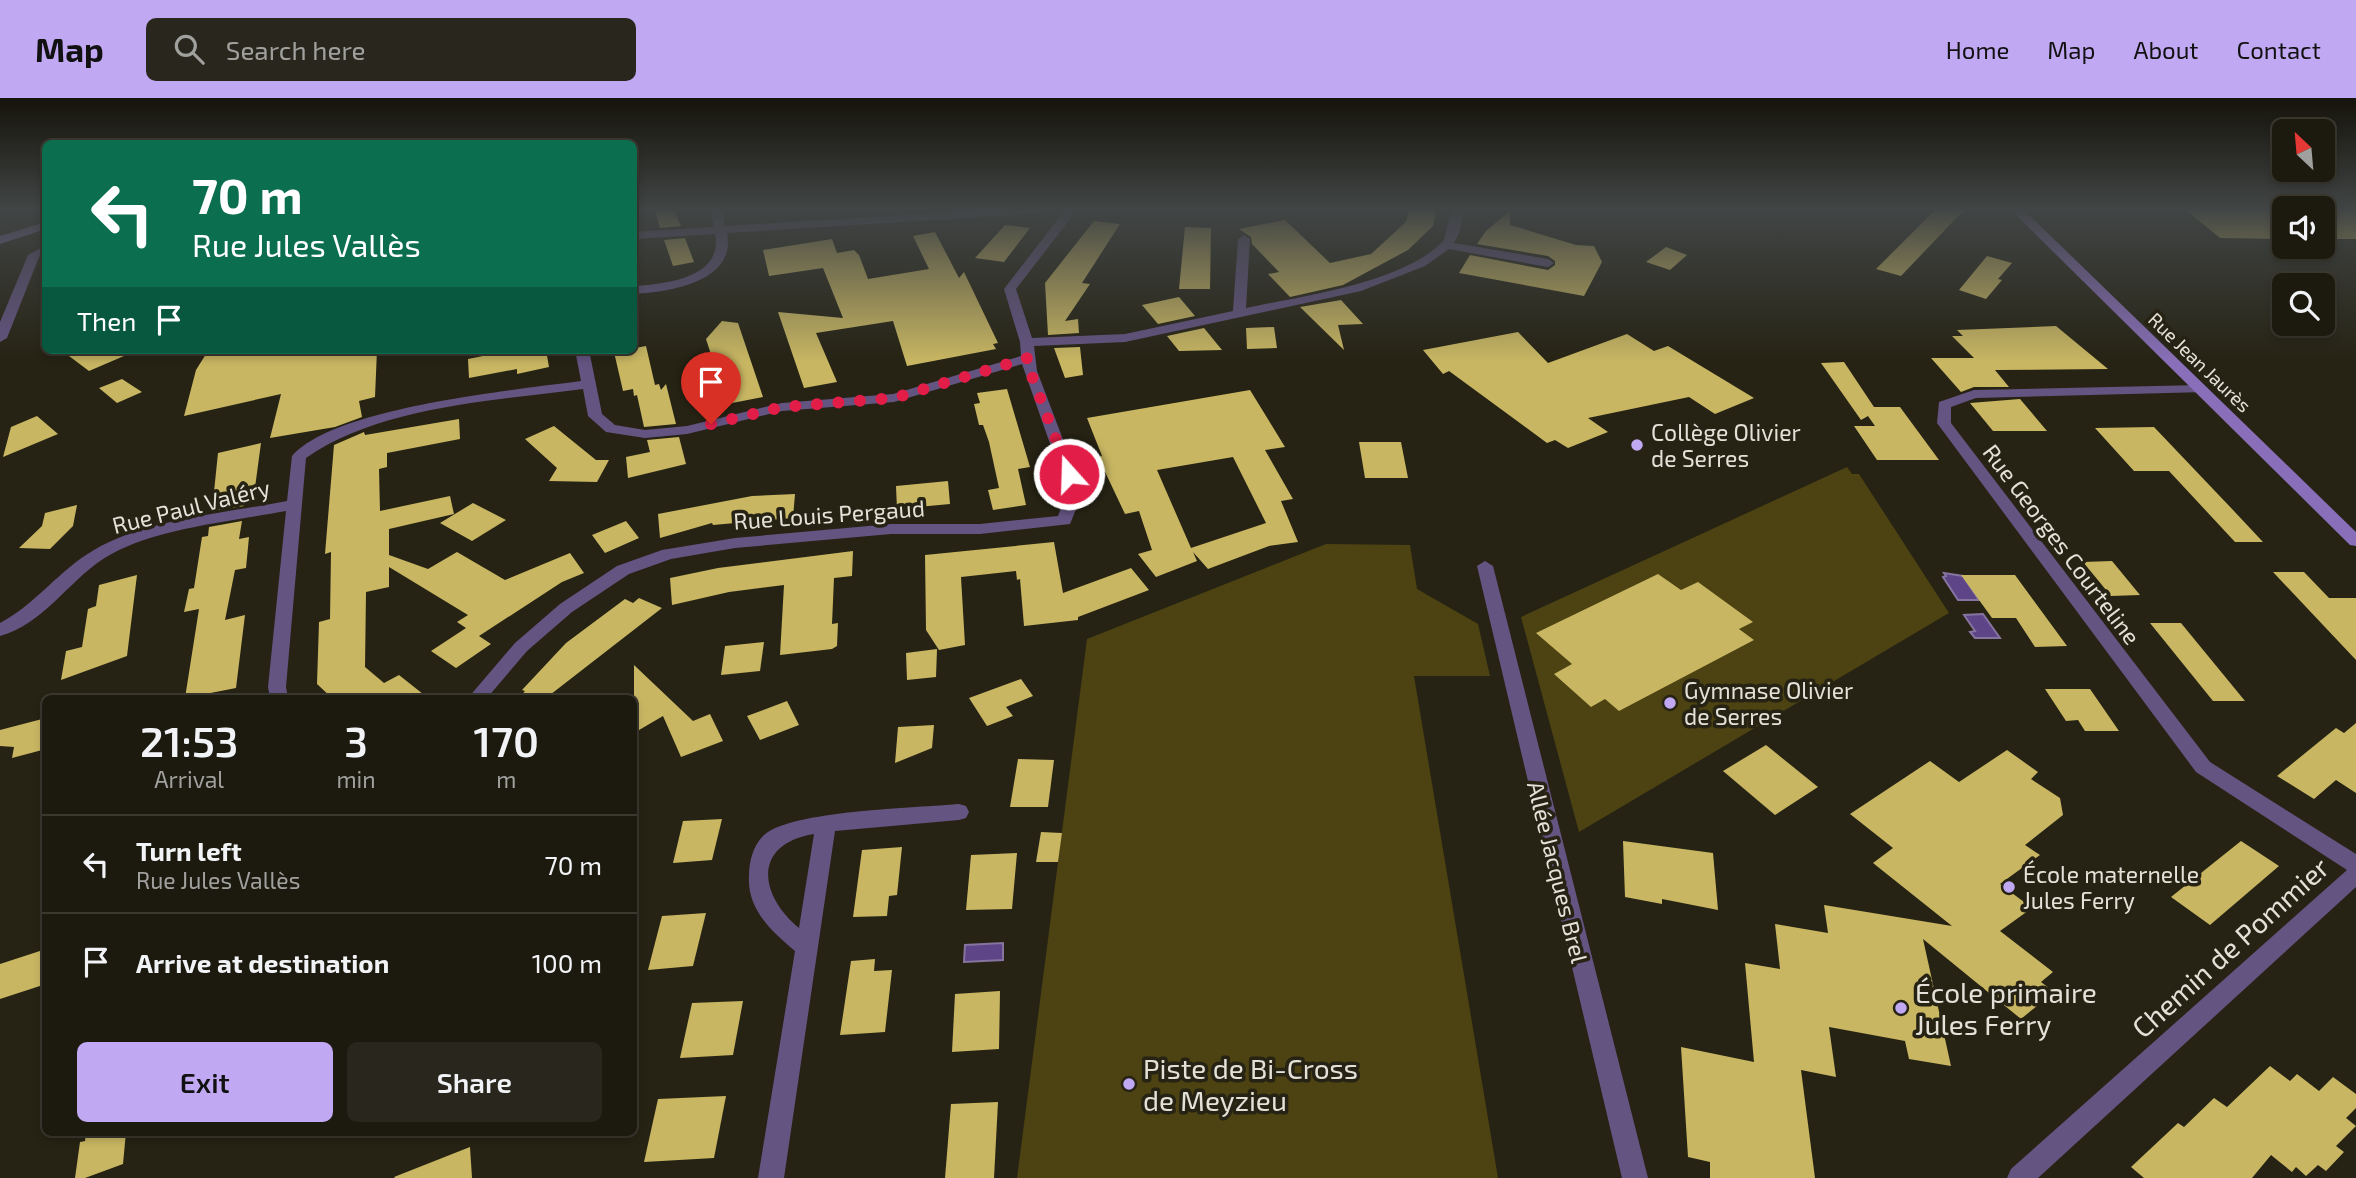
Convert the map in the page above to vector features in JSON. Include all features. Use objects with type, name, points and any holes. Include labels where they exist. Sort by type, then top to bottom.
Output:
[{"type":"main road","name":"Rue Jean Jaurès","points":[[2069,260],[2356,541]]},
{"type":"street","points":[[0,338],[32,260]]},
{"type":"street","points":[[637,289],[655,289],[698,278],[718,260]]},
{"type":"street","points":[[1027,350],[1010,289],[1032,260]]},
{"type":"street","points":[[1239,313],[1243,260]]},
{"type":"street","points":[[583,354],[595,416],[611,429],[645,435],[687,430],[782,407],[894,398],[1027,350],[1125,338],[1361,287],[1396,274],[1420,260]]},
{"type":"street","points":[[1533,260],[1548,263]]},
{"type":"street","name":"Rue Louis Pergaud","points":[[480,695],[520,647],[566,608],[623,570],[668,554],[735,543],[891,529],[980,529],[1064,520],[1075,492],[1030,371],[1027,350]]},
{"type":"street","points":[[278,695],[277,687],[299,456],[312,443],[378,420],[431,407],[587,384]]},
{"type":"street","name":"Rue Georges Courteline","points":[[2201,389],[1973,394],[1944,405],[1944,423],[2203,767],[2356,866]]},
{"type":"street","name":"Rue Paul Valéry","points":[[0,630],[13,624],[57,592],[99,553],[146,536],[293,505]]},
{"type":"street","name":"Allée Jacques Brel","points":[[1485,566],[1635,1178]]},
{"type":"street","points":[[807,947],[773,917],[759,894],[759,863],[765,845],[783,833],[826,824],[959,812]]},
{"type":"street","points":[[771,1178],[826,824]]},
{"type":"street","name":"Chemin de Pommier","points":[[2020,1178],[2356,874]]},
{"type":"shaded area","name":"Gymnase Olivier de Serres","points":[[1847,467],[1852,474],[1859,474],[1949,613],[1579,832],[1521,617]]},
{"type":"shaded area","points":[[1326,544],[1410,545],[1417,589],[1478,624],[1490,676],[1414,676],[1498,1178],[1017,1178],[1087,639]]},
{"type":"shaded area","points":[[1944,573],[1963,576],[1979,600],[1958,600],[1943,577],[1946,576]]},
{"type":"shaded area","points":[[1983,614],[2000,638],[1975,638],[1970,632],[1975,631],[1964,615]]},
{"type":"shaded area","points":[[1003,943],[1003,960],[964,962],[965,945]]},
{"type":"building","points":[[671,260],[694,262],[673,266]]},
{"type":"building","points":[[765,260],[861,260],[868,279],[929,269],[925,260],[950,260],[959,278],[964,272],[998,343],[993,344],[996,349],[907,366],[893,321],[816,333],[837,382],[804,388],[778,312],[843,318],[823,268],[769,276]]},
{"type":"building","points":[[1063,260],[1097,260],[1082,283],[1090,284],[1065,321],[1078,319],[1079,333],[1048,335],[1045,283]]},
{"type":"building","points":[[1182,260],[1210,260],[1210,289],[1179,289]]},
{"type":"building","points":[[1268,260],[1327,260],[1330,263],[1389,260],[1343,285],[1290,297],[1268,274],[1279,272]]},
{"type":"building","points":[[1467,260],[1498,260],[1548,270],[1555,265],[1555,261],[1602,262],[1584,296],[1459,273]]},
{"type":"building","points":[[1648,260],[1681,260],[1670,270],[1646,262]]},
{"type":"building","points":[[1885,260],[1916,260],[1901,276],[1876,269]]},
{"type":"building","points":[[1983,260],[2012,263],[1986,299],[1959,290]]},
{"type":"building","points":[[1179,297],[1195,316],[1158,324],[1142,305]]},
{"type":"building","points":[[1341,300],[1363,324],[1338,325],[1344,350],[1300,307]]},
{"type":"building","points":[[722,321],[738,323],[763,397],[727,404],[706,339]]},
{"type":"building","points":[[2056,326],[2108,369],[1995,370],[2009,387],[1974,387],[1961,392],[1931,358],[1974,358],[1952,336],[1963,336],[1957,330]]},
{"type":"building","points":[[1274,327],[1277,348],[1247,349],[1246,328]]},
{"type":"building","points":[[1204,328],[1222,350],[1179,351],[1167,336]]},
{"type":"building","points":[[1518,332],[1548,363],[1627,334],[1654,351],[1668,346],[1754,398],[1715,414],[1689,397],[1588,418],[1608,432],[1568,448],[1555,440],[1547,443],[1449,371],[1443,374],[1423,350]]},
{"type":"building","points":[[646,346],[655,385],[659,384],[661,390],[666,384],[676,424],[644,427],[637,395],[634,396],[633,389],[623,391],[614,354],[637,354],[637,348]]},
{"type":"building","points":[[1080,347],[1083,375],[1065,378],[1054,348]]},
{"type":"building","points":[[66,354],[129,354],[89,371]]},
{"type":"building","points":[[206,354],[377,354],[375,397],[359,401],[362,417],[335,427],[270,438],[281,394],[184,416],[196,370]]},
{"type":"building","points":[[493,354],[547,354],[549,367],[517,374],[517,369],[469,378],[468,359]]},
{"type":"building","points":[[1844,362],[1874,407],[1900,407],[1939,460],[1877,460],[1854,426],[1875,426],[1868,416],[1861,420],[1821,363]]},
{"type":"building","points":[[122,379],[142,392],[117,403],[99,388]]},
{"type":"building","points":[[1007,389],[1030,467],[1018,469],[1026,505],[993,510],[988,490],[999,488],[989,442],[983,425],[979,425],[974,404],[980,403],[977,393]]},
{"type":"building","points":[[1250,390],[1285,447],[1265,450],[1293,499],[1281,501],[1298,542],[1269,546],[1208,569],[1193,552],[1197,561],[1156,577],[1138,554],[1152,550],[1139,511],[1125,514],[1098,457],[1102,456],[1087,418]],"holes":[[[1233,457],[1266,523],[1191,548],[1157,470]]]},
{"type":"building","points":[[2020,399],[2047,431],[1993,431],[1970,403]]},
{"type":"building","points":[[37,416],[58,434],[3,457],[11,427]]},
{"type":"building","points":[[459,419],[460,439],[387,453],[387,467],[379,469],[380,511],[450,496],[454,514],[389,529],[389,555],[428,569],[457,552],[505,580],[570,553],[584,573],[562,582],[479,636],[491,644],[456,668],[431,651],[466,628],[457,622],[468,615],[389,567],[389,587],[366,592],[365,667],[384,683],[399,675],[424,695],[329,695],[317,684],[319,622],[330,619],[331,552],[325,554],[334,445],[364,432],[365,435]]},
{"type":"building","points":[[554,426],[596,460],[609,460],[597,482],[549,481],[557,468],[525,439]]},
{"type":"building","points":[[2154,427],[2263,542],[2235,542],[2169,471],[2134,471],[2095,428]]},
{"type":"building","points":[[679,437],[686,464],[628,478],[626,457],[650,452],[647,440]]},
{"type":"building","points":[[1359,442],[1401,442],[1408,478],[1365,478]]},
{"type":"building","points":[[261,443],[254,495],[245,497],[244,506],[212,511],[218,453]]},
{"type":"building","points":[[948,481],[950,504],[897,509],[896,486]]},
{"type":"building","points":[[795,494],[793,518],[712,523],[660,538],[658,514],[752,496]]},
{"type":"building","points":[[473,503],[506,520],[472,541],[440,523]]},
{"type":"building","points":[[77,505],[73,526],[50,549],[19,548],[42,526],[45,513]]},
{"type":"building","points":[[242,521],[239,539],[249,537],[246,568],[235,570],[225,620],[245,615],[236,688],[185,695],[199,609],[184,612],[189,589],[194,588],[202,537],[208,536],[209,527]]},
{"type":"building","points":[[626,521],[639,538],[605,553],[592,535]]},
{"type":"building","points":[[1054,542],[1063,593],[1131,568],[1149,590],[1078,617],[1078,620],[1024,626],[1020,579],[1017,580],[1016,571],[961,577],[965,645],[939,650],[926,630],[925,555]]},
{"type":"building","points":[[853,551],[852,576],[834,578],[832,624],[838,623],[837,646],[832,649],[780,655],[784,585],[729,592],[672,605],[670,578],[718,568]]},
{"type":"building","points":[[2112,561],[2140,595],[2111,596],[2083,562]]},
{"type":"building","points":[[2273,572],[2304,572],[2329,598],[2356,598],[2356,660]]},
{"type":"building","name":"Gymnase Olivier de Serres","points":[[1658,574],[1681,590],[1698,582],[1753,622],[1739,629],[1754,640],[1619,711],[1605,699],[1591,707],[1554,674],[1572,664],[1536,633]]},
{"type":"building","points":[[137,575],[127,656],[61,680],[66,651],[82,647],[88,609],[96,606],[99,585]]},
{"type":"building","points":[[1961,575],[2015,575],[2067,646],[2035,647],[2016,618],[1992,618]]},
{"type":"building","points":[[639,598],[662,608],[550,695],[522,695],[525,691],[522,690],[566,643],[625,599],[633,603]]},
{"type":"building","points":[[2150,623],[2181,623],[2245,701],[2213,701]]},
{"type":"building","points":[[764,642],[760,671],[721,675],[725,646]]},
{"type":"building","points":[[937,649],[936,677],[907,680],[906,653]]},
{"type":"building","points":[[634,665],[693,721],[710,714],[723,741],[681,757],[663,716],[637,731],[637,695],[634,695]]},
{"type":"building","points":[[1021,679],[1033,696],[1006,707],[1013,716],[987,726],[969,698]]},
{"type":"building","points":[[2045,689],[2090,689],[2119,731],[2085,731],[2078,720],[2066,721]]},
{"type":"building","points":[[787,701],[799,725],[760,740],[747,716]]},
{"type":"building","points":[[42,719],[42,750],[12,758],[14,747],[0,746],[0,730]]},
{"type":"building","points":[[2356,723],[2356,793],[2336,780],[2314,799],[2277,776],[2336,728],[2344,733]]},
{"type":"building","points":[[934,725],[932,748],[895,763],[898,727]]},
{"type":"building","points":[[1766,745],[1818,787],[1775,815],[1723,771]]},
{"type":"building","points":[[2007,750],[2038,772],[2031,779],[2060,798],[2063,815],[2025,845],[2040,855],[2000,884],[2032,908],[2000,931],[2053,972],[2041,982],[2054,992],[2021,1019],[1923,939],[1951,1066],[1909,1059],[1905,1041],[1829,1027],[1836,1077],[1801,1070],[1815,1178],[1710,1178],[1710,1162],[1688,1157],[1681,1047],[1754,1062],[1745,963],[1780,969],[1775,924],[1828,933],[1824,905],[1952,926],[1873,863],[1893,848],[1850,814],[1930,761],[1959,782]]},
{"type":"building","points":[[1018,759],[1054,760],[1048,807],[1010,807]]},
{"type":"building","points":[[722,819],[712,860],[673,863],[683,821]]},
{"type":"building","points":[[1041,832],[1062,833],[1058,862],[1036,862]]},
{"type":"building","points":[[1623,841],[1713,853],[1718,910],[1662,899],[1662,904],[1625,897]]},
{"type":"building","points":[[2241,841],[2279,866],[2210,925],[2171,897]]},
{"type":"building","points":[[902,847],[897,895],[889,896],[887,916],[853,917],[862,850]]},
{"type":"building","points":[[1017,853],[1012,909],[966,910],[971,855]]},
{"type":"building","points":[[706,913],[693,966],[648,970],[662,916]]},
{"type":"building","points":[[42,950],[42,985],[0,999],[0,964]]},
{"type":"building","points":[[875,959],[874,971],[892,970],[885,1032],[840,1035],[851,961]]},
{"type":"building","points":[[1000,991],[999,1049],[952,1052],[955,994]]},
{"type":"building","points":[[743,1001],[733,1055],[680,1058],[692,1003]]},
{"type":"building","points":[[2270,1066],[2290,1081],[2297,1074],[2319,1091],[2333,1077],[2356,1094],[2356,1108],[2346,1118],[2356,1126],[2336,1146],[2344,1152],[2326,1171],[2318,1165],[2306,1176],[2296,1167],[2292,1172],[2271,1155],[2252,1178],[2144,1178],[2131,1167],[2178,1123],[2184,1127],[2214,1098],[2227,1107]]},
{"type":"building","points":[[726,1096],[714,1158],[644,1162],[658,1099]]},
{"type":"building","points":[[998,1102],[994,1178],[945,1178],[951,1104]]},
{"type":"building","points":[[86,1136],[126,1136],[123,1164],[85,1178],[75,1178],[80,1142],[85,1141]]},
{"type":"building","points":[[470,1147],[472,1178],[394,1177]]},
{"type":"place","name":"Collège Olivier de Serres","points":[[1637,445]]},
{"type":"place","name":"Gymnase Olivier de Serres","points":[[1670,703]]},
{"type":"place","name":"École maternelle Jules Ferry","points":[[2009,887]]},
{"type":"place","name":"École primaire Jules Ferry","points":[[1901,1008]]},
{"type":"place","name":"Piste de Bi-Cross de Meyzieu","points":[[1129,1084]]},
{"type":"route","points":[[711,424],[782,407],[894,398],[1028,358],[1030,371],[1069,474]]}]
